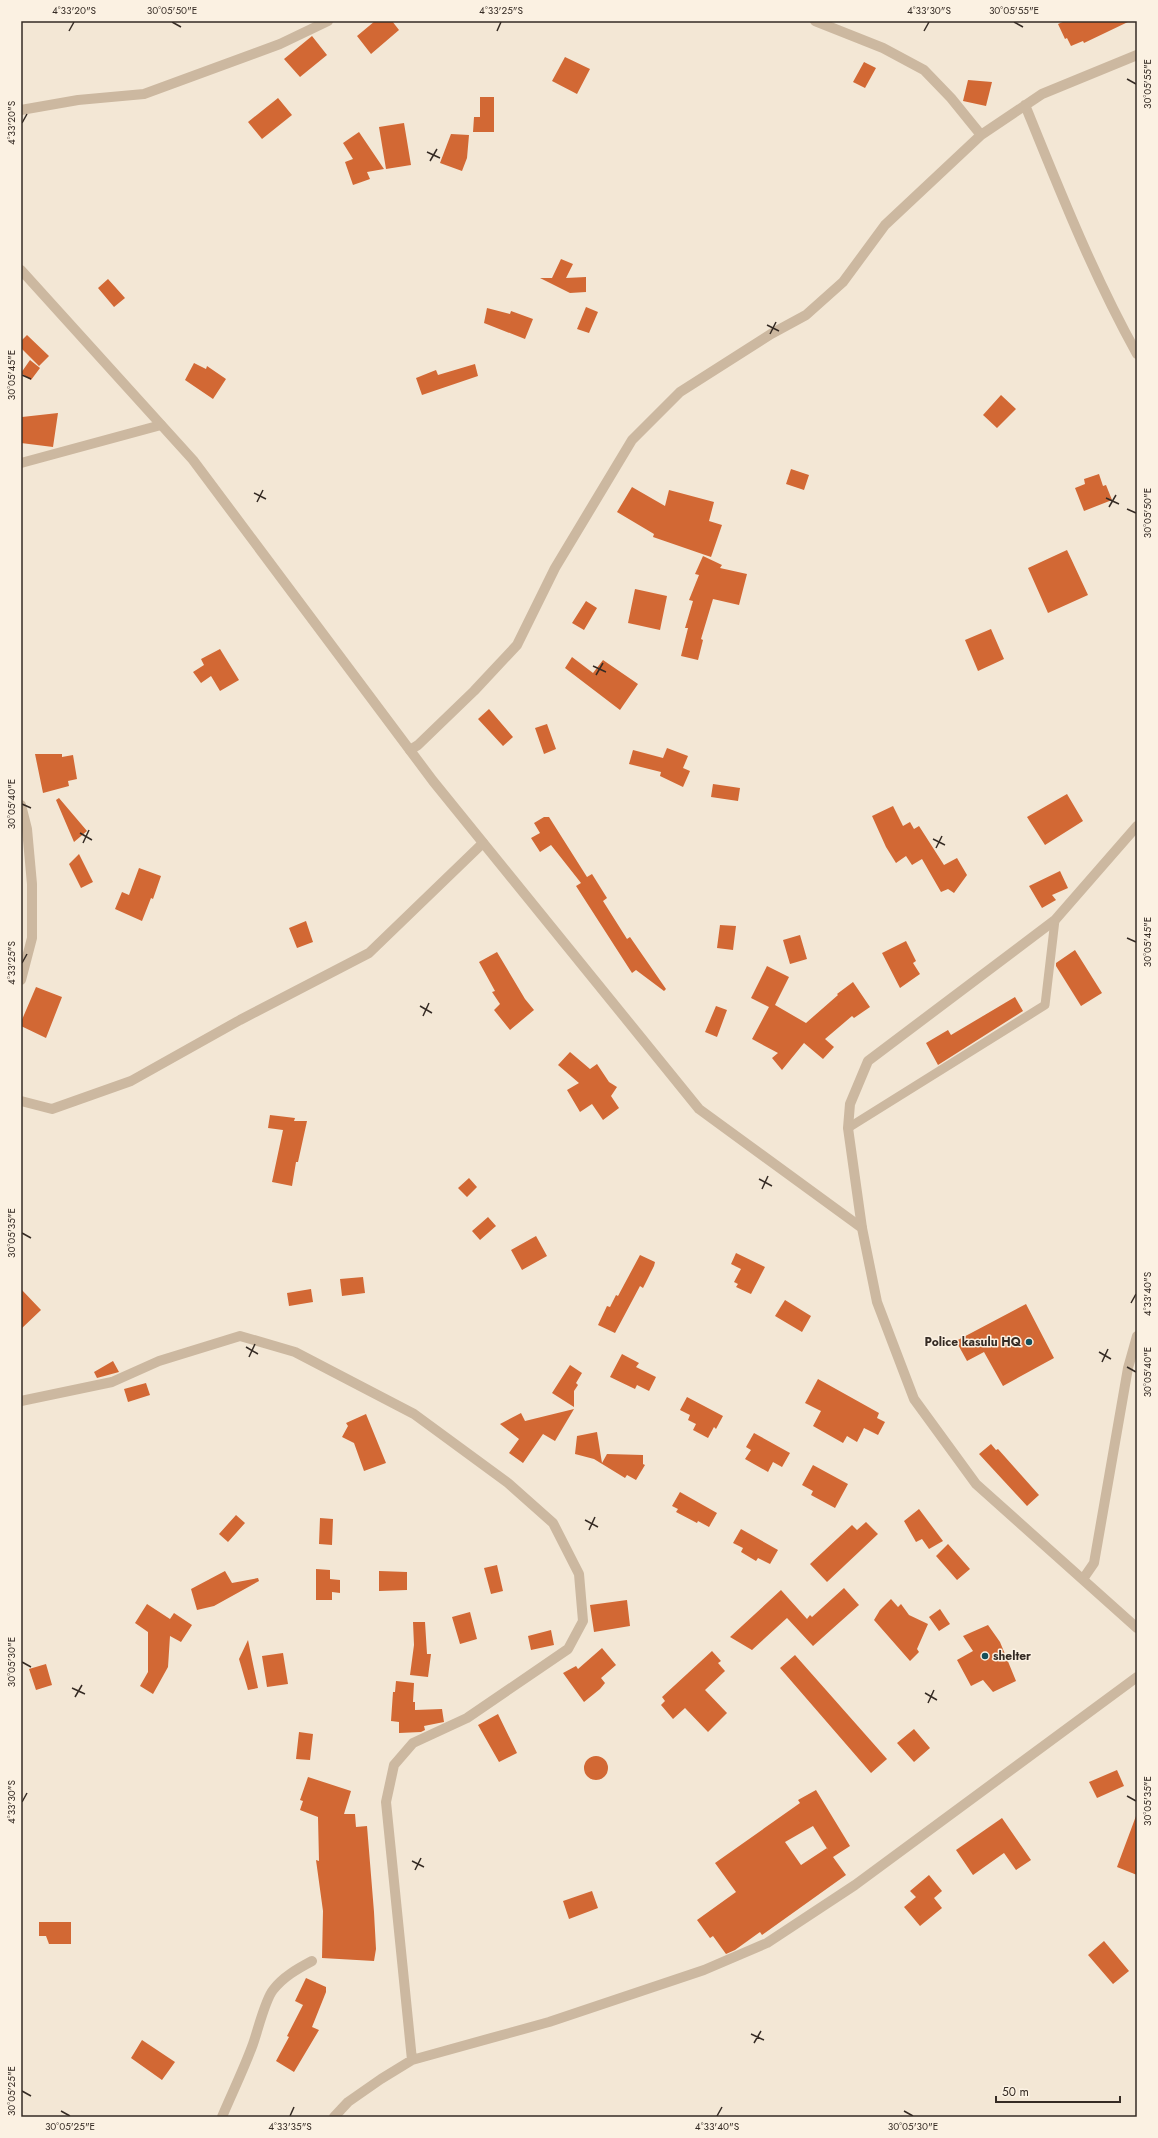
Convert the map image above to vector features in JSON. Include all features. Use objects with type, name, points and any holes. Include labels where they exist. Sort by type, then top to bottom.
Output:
[{"type":"street","points":[[21,110],[78,100],[144,94],[280,44],[328,21]]},
{"type":"street","points":[[815,21],[883,48],[924,70],[951,98],[981,135]]},
{"type":"street","points":[[410,750],[418,746],[474,691],[517,645],[555,568],[632,440],[680,392],[771,334],[806,315],[843,282],[885,225],[981,135],[1042,94],[1137,55]]},
{"type":"street","points":[[1025,106],[1049,165],[1116,314],[1137,354]]},
{"type":"street","points":[[21,270],[193,460],[410,750],[483,843],[699,1109],[862,1228]]},
{"type":"street","points":[[21,463],[161,425]]},
{"type":"street","points":[[21,805],[28,836],[32,884],[32,938],[21,980]]},
{"type":"street","points":[[1137,826],[1055,920],[868,1061],[850,1104],[848,1128],[862,1228],[877,1302],[914,1399],[976,1484],[1137,1628]]},
{"type":"street","points":[[21,1101],[52,1109],[131,1081],[240,1020],[369,952],[483,843]]},
{"type":"street","points":[[21,1402],[112,1382],[159,1361],[240,1336],[295,1352],[414,1414],[508,1483],[553,1523],[579,1574],[583,1621],[568,1649],[467,1718],[413,1743],[394,1765],[386,1802],[412,2060]]},
{"type":"street","points":[[1083,1579],[1094,1563],[1128,1368],[1137,1336]]},
{"type":"street","points":[[334,2117],[348,2102],[412,2060],[578,2012],[704,1970],[767,1943],[854,1886],[1137,1677]]},
{"type":"street","points":[[222,2117],[247,2059],[264,2012],[267,1999],[273,1989],[292,1972],[312,1961]]},
{"type":"lane","points":[[848,1128],[1045,1005],[1055,920]]},
{"type":"building","points":[[375,21],[392,21],[399,30],[371,54],[357,36]]},
{"type":"building","points":[[1065,21],[1130,21],[1084,43],[1083,41],[1071,46],[1067,38],[1065,39],[1058,24]]},
{"type":"building","points":[[312,36],[327,55],[300,77],[284,59]]},
{"type":"building","points":[[565,57],[590,69],[577,94],[552,81]]},
{"type":"building","points":[[864,62],[876,68],[865,88],[853,82]]},
{"type":"building","points":[[968,80],[992,82],[986,106],[963,101]]},
{"type":"building","points":[[480,97],[494,97],[494,132],[473,132],[474,117],[480,117]]},
{"type":"building","points":[[278,98],[292,115],[262,139],[248,122]]},
{"type":"building","points":[[404,123],[411,165],[386,169],[379,127]]},
{"type":"building","points":[[359,132],[384,169],[367,172],[370,179],[353,185],[345,162],[353,159],[343,143]]},
{"type":"building","points":[[451,134],[469,135],[467,158],[462,171],[440,163]]},
{"type":"building","points":[[561,259],[573,264],[566,278],[586,277],[586,292],[570,293],[540,278],[552,278]]},
{"type":"building","points":[[108,279],[125,298],[114,307],[98,288]]},
{"type":"building","points":[[586,307],[598,312],[589,333],[577,329]]},
{"type":"building","points":[[487,308],[510,314],[511,311],[533,319],[525,339],[484,323]]},
{"type":"building","points":[[27,335],[49,356],[39,366],[21,348],[21,341]]},
{"type":"building","points":[[30,360],[40,368],[31,380],[21,373]]},
{"type":"building","points":[[194,363],[206,369],[207,366],[226,379],[213,399],[185,380]]},
{"type":"building","points":[[475,364],[478,376],[422,395],[416,378],[436,370],[438,375]]},
{"type":"building","points":[[1001,395],[1016,409],[997,428],[983,415]]},
{"type":"building","points":[[58,413],[53,447],[21,443],[22,417]]},
{"type":"building","points":[[791,469],[809,475],[804,490],[786,484]]},
{"type":"building","points":[[1099,474],[1103,486],[1106,485],[1112,500],[1084,511],[1075,488],[1085,484],[1084,479]]},
{"type":"building","points":[[632,487],[665,506],[669,490],[714,502],[709,521],[722,525],[711,557],[653,537],[654,534],[617,512]]},
{"type":"building","points":[[1067,550],[1088,595],[1048,613],[1028,568]]},
{"type":"building","points":[[703,556],[722,565],[720,568],[747,574],[739,605],[713,599],[701,639],[703,640],[698,660],[681,656],[688,628],[685,628],[693,601],[689,600],[699,575],[695,574]]},
{"type":"building","points":[[635,589],[667,596],[660,630],[628,623]]},
{"type":"building","points":[[586,601],[597,608],[584,630],[572,623]]},
{"type":"building","points":[[991,629],[1004,659],[978,671],[965,640]]},
{"type":"building","points":[[220,649],[239,680],[220,691],[211,676],[201,683],[193,672],[204,665],[201,659]]},
{"type":"building","points":[[572,657],[593,673],[603,660],[638,684],[620,710],[565,668]]},
{"type":"building","points":[[489,709],[513,737],[503,746],[478,719]]},
{"type":"building","points":[[547,724],[556,749],[544,754],[535,728]]},
{"type":"building","points":[[667,748],[688,756],[683,768],[690,771],[683,787],[660,776],[661,772],[629,764],[633,750],[663,758]]},
{"type":"building","points":[[35,754],[62,754],[62,757],[73,755],[77,779],[68,781],[69,786],[43,793]]},
{"type":"building","points":[[713,784],[740,788],[738,801],[711,797]]},
{"type":"building","points":[[1067,794],[1083,821],[1045,845],[1027,817]]},
{"type":"building","points":[[59,798],[87,831],[74,842],[56,800]]},
{"type":"building","points":[[893,806],[903,826],[910,822],[914,829],[919,826],[944,865],[957,858],[967,875],[954,893],[948,889],[941,892],[922,859],[912,865],[906,856],[896,863],[886,847],[872,816]]},
{"type":"building","points":[[544,817],[549,817],[587,877],[592,874],[607,898],[603,901],[627,939],[630,937],[666,989],[664,991],[636,970],[632,973],[576,886],[581,883],[551,845],[540,852],[531,838],[540,833],[534,823]]},
{"type":"building","points":[[79,854],[93,882],[81,888],[69,864]]},
{"type":"building","points":[[139,868],[161,876],[153,899],[151,898],[142,921],[115,909],[122,892],[129,895]]},
{"type":"building","points":[[1060,871],[1068,888],[1052,895],[1056,900],[1042,908],[1029,886]]},
{"type":"building","points":[[306,921],[313,942],[297,948],[289,928]]},
{"type":"building","points":[[720,925],[736,926],[733,950],[717,948]]},
{"type":"building","points":[[800,935],[807,959],[790,964],[783,940]]},
{"type":"building","points":[[906,941],[916,961],[913,963],[920,974],[900,988],[882,953]]},
{"type":"building","points":[[1075,950],[1102,993],[1081,1006],[1056,966],[1056,963]]},
{"type":"building","points":[[497,952],[525,999],[534,1010],[510,1030],[494,1010],[500,1004],[492,992],[495,991],[479,962]]},
{"type":"building","points":[[767,966],[789,977],[775,1005],[806,1023],[838,995],[837,994],[853,982],[870,1007],[854,1018],[852,1016],[825,1039],[834,1047],[823,1059],[804,1043],[782,1070],[772,1058],[778,1053],[752,1039],[769,1007],[751,998]]},
{"type":"building","points":[[36,987],[62,997],[46,1038],[21,1026],[21,1022]]},
{"type":"building","points":[[1015,997],[1023,1011],[938,1065],[926,1043],[948,1030],[951,1035]]},
{"type":"building","points":[[716,1006],[727,1010],[717,1037],[705,1032]]},
{"type":"building","points":[[570,1052],[590,1069],[597,1064],[609,1082],[617,1087],[611,1096],[619,1108],[603,1120],[592,1104],[580,1112],[567,1090],[579,1083],[558,1065]]},
{"type":"building","points":[[270,1115],[295,1118],[294,1121],[307,1121],[298,1162],[296,1162],[292,1186],[272,1182],[283,1130],[268,1128]]},
{"type":"building","points":[[469,1178],[477,1187],[467,1197],[458,1188]]},
{"type":"building","points":[[488,1217],[496,1226],[480,1240],[472,1231]]},
{"type":"building","points":[[536,1236],[547,1256],[522,1270],[511,1250]]},
{"type":"building","points":[[736,1253],[765,1267],[751,1294],[736,1287],[738,1284],[734,1282],[741,1269],[731,1264]]},
{"type":"building","points":[[640,1255],[655,1262],[654,1266],[643,1288],[640,1286],[615,1333],[598,1325],[607,1306],[610,1307],[616,1295],[618,1296]]},
{"type":"building","points":[[363,1277],[365,1293],[342,1296],[340,1279]]},
{"type":"building","points":[[21,1289],[41,1310],[21,1329]]},
{"type":"building","points":[[311,1289],[313,1302],[289,1306],[287,1293]]},
{"type":"building","points":[[785,1300],[811,1316],[802,1332],[775,1316]]},
{"type":"building","points":[[1026,1304],[1054,1358],[1003,1386],[984,1352],[967,1361],[956,1341]]},
{"type":"building","points":[[622,1354],[639,1363],[636,1367],[656,1377],[649,1391],[637,1385],[635,1389],[610,1377]]},
{"type":"building","points":[[113,1361],[119,1372],[97,1378],[94,1372]]},
{"type":"building","points":[[570,1365],[582,1373],[576,1383],[578,1385],[574,1391],[574,1407],[552,1393]]},
{"type":"building","points":[[818,1379],[879,1413],[877,1418],[885,1422],[878,1435],[864,1428],[857,1442],[847,1436],[843,1443],[813,1426],[821,1411],[805,1403]]},
{"type":"building","points":[[146,1383],[150,1395],[128,1402],[124,1389]]},
{"type":"building","points":[[687,1397],[723,1416],[716,1429],[714,1427],[708,1438],[693,1430],[696,1424],[688,1420],[690,1415],[680,1410]]},
{"type":"building","points":[[574,1409],[555,1441],[543,1434],[523,1463],[509,1453],[519,1439],[500,1424],[521,1413],[525,1421]]},
{"type":"building","points":[[366,1414],[386,1463],[364,1471],[354,1443],[342,1437],[348,1426],[346,1423]]},
{"type":"building","points":[[597,1432],[602,1463],[607,1454],[643,1455],[643,1464],[645,1465],[636,1480],[627,1475],[625,1478],[594,1459],[575,1454],[577,1436]]},
{"type":"building","points":[[754,1433],[790,1453],[782,1467],[773,1462],[768,1472],[745,1459],[751,1450],[746,1447]]},
{"type":"building","points":[[991,1444],[996,1450],[998,1449],[1039,1495],[1027,1506],[979,1454]]},
{"type":"building","points":[[813,1465],[848,1484],[835,1508],[811,1495],[813,1491],[802,1485]]},
{"type":"building","points":[[680,1492],[717,1513],[709,1527],[698,1521],[697,1523],[676,1512],[678,1509],[672,1506]]},
{"type":"building","points":[[919,1509],[943,1541],[929,1549],[922,1539],[916,1542],[904,1521]]},
{"type":"building","points":[[236,1515],[245,1523],[228,1542],[219,1534]]},
{"type":"building","points":[[320,1518],[333,1519],[332,1545],[319,1544]]},
{"type":"building","points":[[866,1522],[878,1534],[827,1582],[810,1564],[852,1525],[857,1530]]},
{"type":"building","points":[[741,1529],[778,1550],[770,1564],[758,1558],[756,1561],[741,1552],[743,1548],[733,1543]]},
{"type":"building","points":[[948,1544],[970,1569],[957,1580],[936,1556]]},
{"type":"building","points":[[497,1565],[503,1591],[491,1594],[484,1568]]},
{"type":"building","points":[[316,1569],[330,1570],[330,1579],[340,1580],[340,1593],[332,1592],[332,1600],[316,1600]]},
{"type":"building","points":[[225,1571],[232,1583],[258,1578],[259,1581],[214,1606],[197,1610],[191,1589]]},
{"type":"building","points":[[379,1571],[407,1572],[407,1590],[379,1591]]},
{"type":"building","points":[[844,1588],[859,1605],[813,1646],[787,1618],[752,1650],[730,1637],[781,1590],[807,1619],[810,1615],[812,1617]]},
{"type":"building","points":[[891,1599],[898,1607],[901,1604],[909,1615],[928,1624],[917,1649],[919,1652],[910,1661],[874,1620],[880,1610]]},
{"type":"building","points":[[627,1600],[630,1626],[594,1632],[590,1605]]},
{"type":"building","points":[[147,1604],[170,1619],[174,1613],[192,1625],[181,1642],[170,1636],[168,1667],[153,1694],[140,1686],[148,1672],[148,1632],[135,1623]]},
{"type":"building","points":[[940,1609],[950,1624],[939,1631],[929,1617]]},
{"type":"building","points":[[470,1612],[477,1639],[460,1644],[452,1617]]},
{"type":"building","points":[[413,1622],[425,1622],[427,1654],[431,1654],[428,1677],[410,1675],[414,1645]]},
{"type":"building","name":"shelter","points":[[988,1625],[1000,1642],[1016,1681],[993,1692],[983,1680],[971,1686],[957,1660],[973,1651],[963,1636]]},
{"type":"building","points":[[551,1630],[554,1645],[531,1650],[528,1636]]},
{"type":"building","points":[[248,1640],[258,1688],[248,1690],[239,1659]]},
{"type":"building","points":[[602,1648],[616,1665],[601,1678],[605,1683],[600,1689],[584,1702],[563,1673],[576,1666],[578,1669]]},
{"type":"building","points":[[712,1651],[721,1661],[718,1663],[725,1671],[705,1690],[727,1713],[708,1732],[685,1708],[673,1719],[661,1705],[665,1701],[662,1697]]},
{"type":"building","points":[[283,1653],[288,1684],[267,1687],[262,1656]]},
{"type":"building","points":[[795,1655],[887,1759],[871,1773],[780,1668]]},
{"type":"building","points":[[46,1664],[52,1685],[36,1690],[29,1669]]},
{"type":"building","points":[[396,1681],[414,1683],[413,1702],[415,1702],[415,1710],[442,1709],[444,1722],[424,1726],[425,1730],[421,1732],[399,1733],[399,1722],[391,1721],[393,1692],[395,1692]]},
{"type":"building","points":[[498,1714],[517,1753],[499,1762],[478,1725]]},
{"type":"building","points":[[914,1729],[930,1748],[914,1762],[897,1743]]},
{"type":"building","points":[[299,1732],[313,1734],[310,1760],[296,1759]]},
{"type":"building","points":[[596,1756],[605,1759],[608,1768],[605,1777],[596,1780],[587,1777],[584,1768],[587,1759]]},
{"type":"building","points":[[1117,1770],[1124,1786],[1097,1798],[1089,1782]]},
{"type":"building","points":[[308,1777],[351,1791],[344,1814],[355,1814],[356,1827],[367,1826],[376,1949],[374,1961],[322,1958],[323,1911],[316,1860],[319,1861],[318,1817],[300,1810],[303,1801],[300,1800]]},
{"type":"building","points":[[816,1790],[850,1846],[833,1857],[846,1875],[762,1935],[760,1932],[735,1950],[726,1954],[713,1936],[710,1938],[697,1920],[736,1892],[715,1863],[800,1803],[798,1800]],"holes":[[[813,1826],[827,1848],[801,1865],[785,1842]]]},
{"type":"building","points":[[1136,1816],[1137,1817],[1137,1875],[1117,1867]]},
{"type":"building","points":[[1002,1818],[1031,1860],[1016,1870],[1004,1853],[973,1875],[956,1850]]},
{"type":"building","points":[[929,1875],[942,1891],[934,1898],[942,1908],[920,1926],[904,1907],[916,1897],[910,1891]]},
{"type":"building","points":[[592,1891],[598,1908],[569,1919],[563,1901]]},
{"type":"building","points":[[39,1922],[71,1922],[71,1944],[49,1944],[46,1936],[39,1936]]},
{"type":"building","points":[[1104,1941],[1129,1971],[1113,1984],[1088,1955]]},
{"type":"building","points":[[306,1978],[326,1987],[326,1992],[312,2027],[319,2030],[294,2072],[276,2061],[289,2037],[287,2036],[303,2005],[295,2001]]},
{"type":"building","points":[[142,2040],[175,2062],[162,2080],[131,2058]]},
{"type":"place","name":"Police kasulu HQ","points":[[1029,1342]]},
{"type":"place","name":"shelter","points":[[985,1656]]}]
